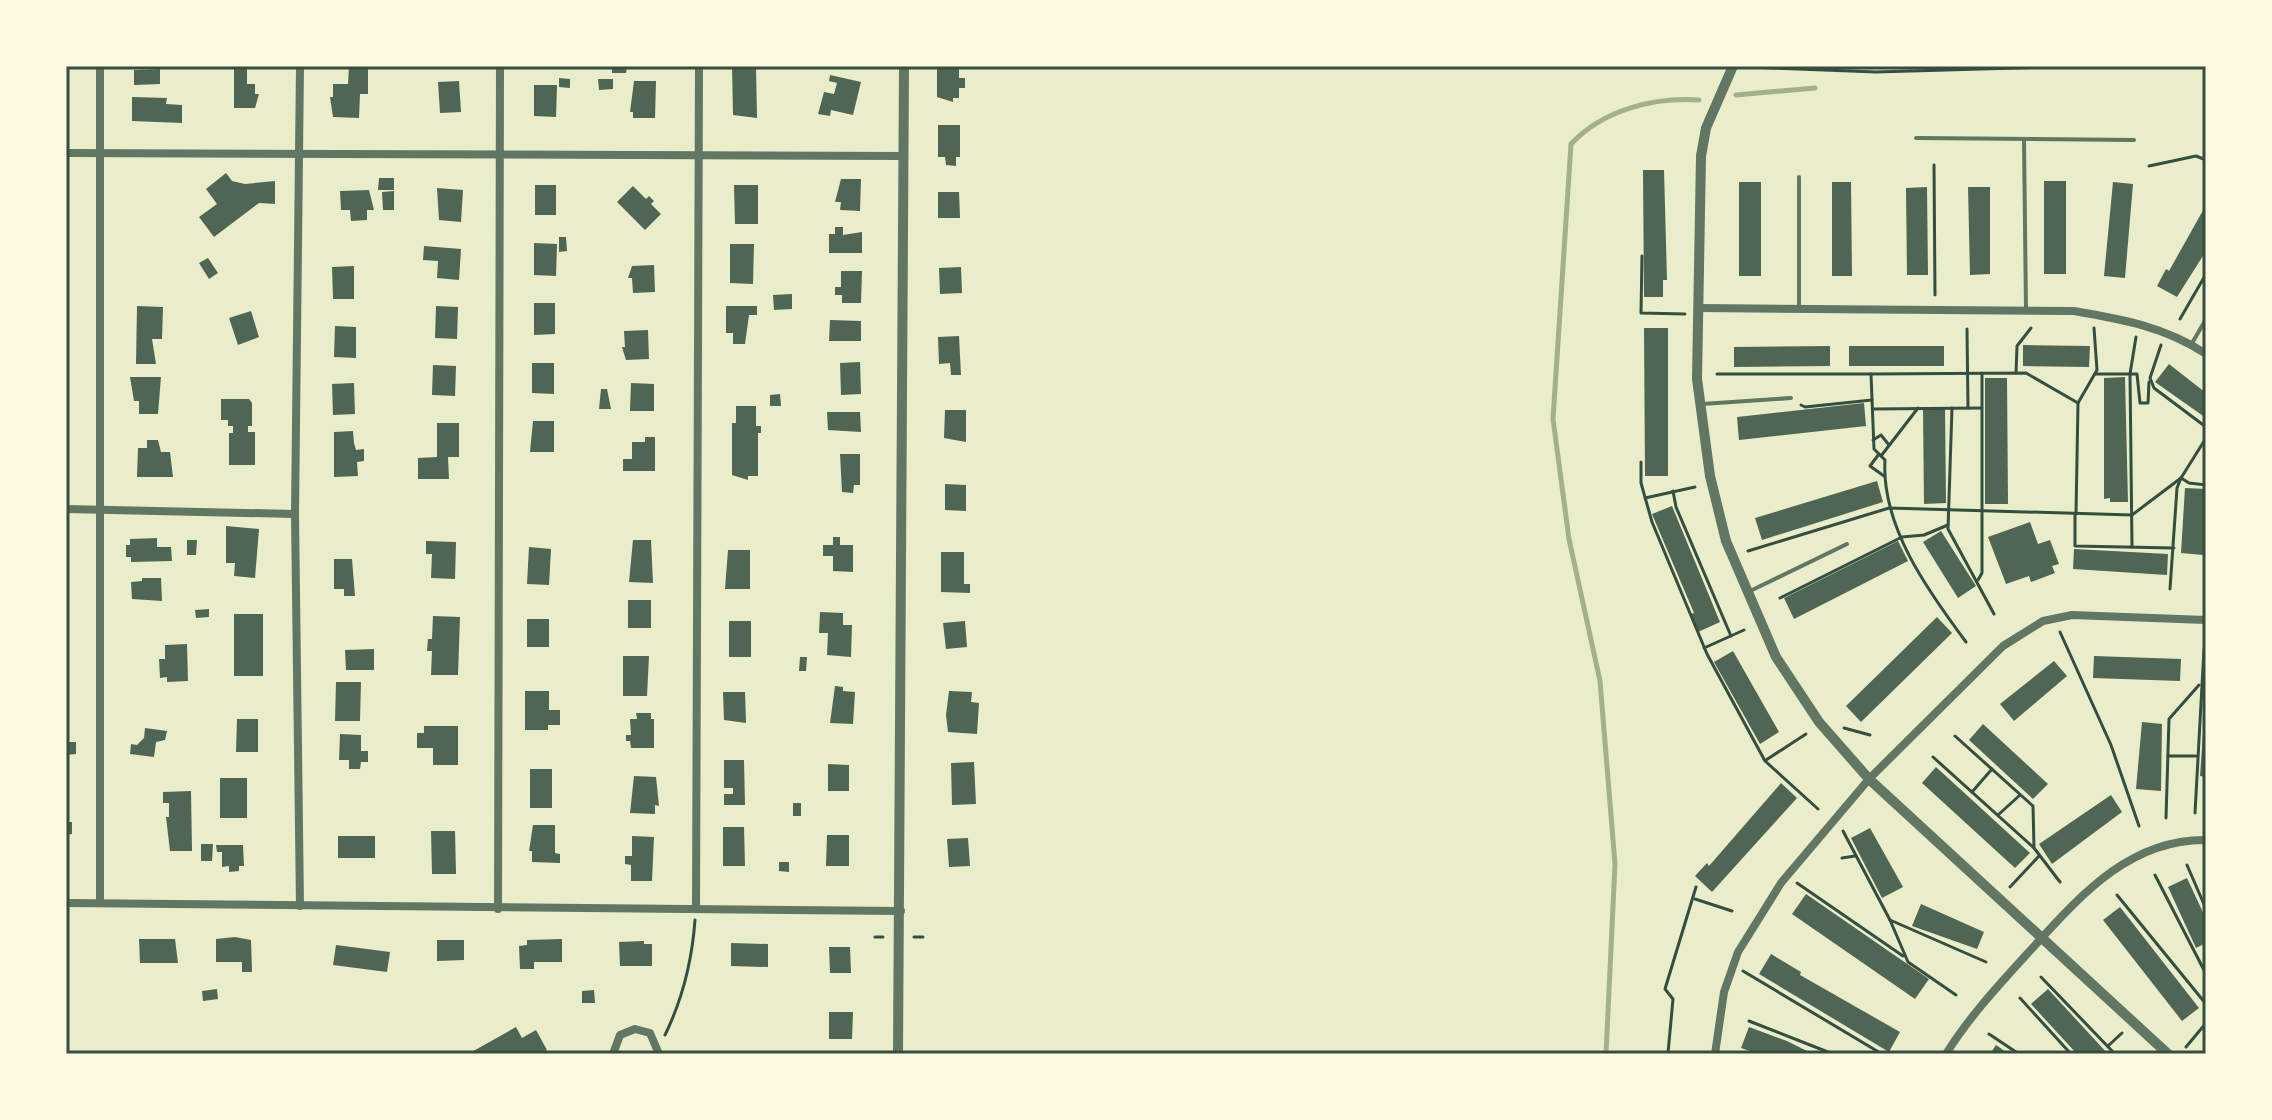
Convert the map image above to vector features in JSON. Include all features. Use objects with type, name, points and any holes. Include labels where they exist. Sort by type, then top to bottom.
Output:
[{"type":"street","points":[[100,66],[100,903]]},
{"type":"street","points":[[300,66],[295,514],[300,906]]},
{"type":"street","points":[[498,909],[500,66]]},
{"type":"street","points":[[696,908],[699,66]]},
{"type":"street","points":[[898,1054],[904,66]]},
{"type":"street","points":[[1733,66],[1703,141],[1700,404],[1710,476],[1726,541],[1746,593],[1784,670],[1819,722],[1869,779],[2168,1054]]},
{"type":"street","points":[[66,153],[902,156]]},
{"type":"street","points":[[1699,308],[2074,311],[2135,322],[2206,354]]},
{"type":"street","points":[[66,509],[295,514]]},
{"type":"street","points":[[1715,1054],[1724,992],[1738,952],[1758,915],[1781,883],[1869,779],[2003,646],[2020,632],[2054,617],[2090,614],[2206,620]]},
{"type":"street","points":[[1946,1054],[1976,1012],[2079,897],[2120,865],[2168,844],[2206,840]]},
{"type":"street","points":[[66,903],[901,911]]},
{"type":"street","points":[[613,1054],[620,1035],[635,1029],[650,1033],[659,1051]]},
{"type":"lane","points":[[1916,138],[2134,140]]},
{"type":"lane","points":[[2024,141],[2026,312]]},
{"type":"lane","points":[[1799,177],[1799,311]]},
{"type":"lane","points":[[2191,345],[2206,319]]},
{"type":"lane","points":[[1700,404],[1791,398]]},
{"type":"lane","points":[[1746,593],[1847,544]]},
{"type":"path","points":[[1733,66],[1876,72],[2086,66]]},
{"type":"path","points":[[2149,166],[2186,157],[2206,160]]},
{"type":"path","points":[[1934,165],[1935,295]]},
{"type":"path","points":[[1642,256],[1641,313],[1685,314]]},
{"type":"path","points":[[2180,319],[2206,274]]},
{"type":"path","points":[[2016,373],[2017,346],[2031,328]]},
{"type":"path","points":[[2094,328],[2097,370],[2078,403],[2075,546],[2174,548]]},
{"type":"path","points":[[1967,329],[1968,408]]},
{"type":"path","points":[[2132,547],[2130,374],[2136,337]]},
{"type":"path","points":[[2095,374],[2137,374],[2140,403],[2148,403],[2150,378],[2161,345]]},
{"type":"path","points":[[1978,580],[1982,573],[1982,373]]},
{"type":"path","points":[[1717,374],[2026,373],[2078,403]]},
{"type":"path","points":[[1871,374],[1874,449],[1885,460],[1889,508],[1943,610],[1966,642]]},
{"type":"path","points":[[2150,378],[2154,388],[2206,427]]},
{"type":"path","points":[[1791,398],[1805,407],[1872,400]]},
{"type":"path","points":[[1885,476],[1870,466],[1918,408]]},
{"type":"path","points":[[1952,408],[1951,509],[1948,525],[1994,614]]},
{"type":"path","points":[[1872,409],[1981,408]]},
{"type":"path","points":[[1873,440],[1881,435],[1889,445]]},
{"type":"path","points":[[2170,589],[2174,512],[2181,478],[2206,438]]},
{"type":"path","points":[[1641,462],[1645,498],[1704,648],[1765,761],[1818,809]]},
{"type":"path","points":[[1748,551],[1889,508],[2132,515],[2181,478]]},
{"type":"path","points":[[2181,478],[2189,483],[2206,485]]},
{"type":"path","points":[[1645,498],[1695,487]]},
{"type":"path","points":[[1673,491],[1676,507],[1731,636]]},
{"type":"path","points":[[1780,598],[1902,537],[1924,535],[1948,525]]},
{"type":"path","points":[[2054,617],[2111,745],[2139,826]]},
{"type":"path","points":[[1704,648],[1744,630]]},
{"type":"path","points":[[2195,813],[2204,649]]},
{"type":"path","points":[[2166,818],[2169,719],[2201,683]]},
{"type":"path","points":[[1844,728],[1870,735]]},
{"type":"path","points":[[1765,761],[1806,734]]},
{"type":"path","points":[[1955,736],[2033,806],[2034,848]]},
{"type":"path","points":[[2168,756],[2198,756]]},
{"type":"path","points":[[1933,757],[2034,848],[2060,882]]},
{"type":"path","points":[[1972,792],[1992,769]]},
{"type":"path","points":[[1998,815],[2020,795]]},
{"type":"path","points":[[1843,831],[1906,957]]},
{"type":"path","points":[[1842,858],[1856,856]]},
{"type":"path","points":[[2010,887],[2039,856]]},
{"type":"path","points":[[2187,865],[2206,909]]},
{"type":"path","points":[[2155,875],[2205,971]]},
{"type":"path","points":[[1794,881],[1956,995]]},
{"type":"path","points":[[1673,1054],[1668,1053],[1673,999],[1665,989],[1670,964],[1695,899],[1696,887]]},
{"type":"path","points":[[2117,895],[2206,1004]]},
{"type":"path","points":[[1695,899],[1732,911]]},
{"type":"path","points":[[659,1051],[682,1001],[693,950],[696,908]]},
{"type":"path","points":[[1890,920],[1986,962]]},
{"type":"path","points":[[875,937],[883,937]]},
{"type":"path","points":[[914,937],[923,937]]},
{"type":"path","points":[[1743,971],[1882,1054]]},
{"type":"path","points":[[2041,977],[2115,1054]]},
{"type":"path","points":[[2020,998],[2071,1054]]},
{"type":"path","points":[[1749,1021],[1833,1054]]},
{"type":"path","points":[[2186,1047],[2206,1023]]},
{"type":"path","points":[[2108,1046],[2122,1033]]},
{"type":"path","points":[[1989,1034],[2019,1054]]},
{"type":"building","points":[[349,66],[368,66],[368,94],[360,94],[359,118],[333,117],[330,97],[333,97],[333,84],[348,84]]},
{"type":"building","points":[[612,66],[627,66],[626,73],[612,73]]},
{"type":"building","points":[[732,66],[756,66],[757,118],[733,115]]},
{"type":"building","points":[[937,66],[959,66],[959,78],[965,78],[965,88],[959,88],[959,98],[953,98],[953,102],[937,97]]},
{"type":"building","points":[[160,69],[160,84],[134,85],[134,70]]},
{"type":"building","points":[[234,69],[247,69],[247,84],[255,84],[255,94],[259,94],[255,108],[234,108]]},
{"type":"building","points":[[830,75],[861,82],[853,115],[831,110],[830,116],[818,114],[824,92],[834,94],[837,83],[829,81]]},
{"type":"building","points":[[559,78],[570,79],[570,88],[559,87]]},
{"type":"building","points":[[598,79],[613,79],[613,89],[599,90]]},
{"type":"building","points":[[459,81],[461,112],[440,113],[438,82]]},
{"type":"building","points":[[634,81],[656,81],[655,118],[633,118],[633,112],[630,112]]},
{"type":"building","points":[[534,85],[557,85],[556,117],[534,116]]},
{"type":"building","points":[[132,97],[167,98],[166,104],[182,105],[182,123],[132,121]]},
{"type":"building","points":[[938,125],[960,125],[960,157],[956,157],[956,166],[946,165],[945,157],[938,157]]},
{"type":"building","points":[[1643,170],[1664,170],[1667,280],[1663,280],[1663,297],[1644,297]]},
{"type":"building","points":[[226,173],[232,181],[245,184],[275,181],[275,204],[259,203],[214,237],[199,217],[217,204],[206,189]]},
{"type":"building","points":[[379,178],[394,178],[394,190],[378,190]]},
{"type":"building","points":[[841,179],[861,179],[860,211],[840,210],[841,202],[835,202]]},
{"type":"building","points":[[2044,181],[2066,181],[2066,274],[2044,274]]},
{"type":"building","points":[[1739,182],[1761,182],[1761,276],[1739,276]]},
{"type":"building","points":[[1832,182],[1851,182],[1852,276],[1832,276]]},
{"type":"building","points":[[2113,182],[2133,184],[2125,278],[2104,276]]},
{"type":"building","points":[[535,185],[556,185],[556,215],[535,215]]},
{"type":"building","points":[[734,185],[758,185],[758,224],[735,224]]},
{"type":"building","points":[[633,186],[646,199],[649,196],[654,201],[651,204],[661,214],[645,230],[617,202]]},
{"type":"building","points":[[1927,187],[1928,275],[1907,275],[1906,188]]},
{"type":"building","points":[[1968,187],[1990,187],[1990,274],[1970,275]]},
{"type":"building","points":[[437,188],[463,190],[461,222],[439,220]]},
{"type":"building","points":[[369,190],[374,210],[367,210],[367,220],[351,221],[350,210],[341,210],[340,191]]},
{"type":"building","points":[[394,191],[394,210],[383,210],[382,192]]},
{"type":"building","points":[[938,192],[959,192],[960,218],[938,218]]},
{"type":"building","points":[[2206,205],[2206,251],[2177,297],[2157,286],[2166,269],[2169,271]]},
{"type":"building","points":[[835,227],[843,227],[843,235],[862,232],[862,253],[829,253],[829,234],[835,234]]},
{"type":"building","points":[[559,237],[566,237],[567,251],[559,252]]},
{"type":"building","points":[[534,243],[557,244],[556,276],[534,275]]},
{"type":"building","points":[[730,244],[754,244],[753,284],[730,283]]},
{"type":"building","points":[[424,246],[461,249],[459,280],[437,278],[438,261],[423,260]]},
{"type":"building","points":[[208,258],[218,273],[209,279],[199,263]]},
{"type":"building","points":[[654,265],[655,292],[633,293],[632,278],[628,278],[632,266]]},
{"type":"building","points":[[354,266],[354,299],[333,299],[332,267]]},
{"type":"building","points":[[961,267],[962,293],[940,294],[939,268]]},
{"type":"building","points":[[841,271],[862,271],[861,303],[842,303],[842,295],[835,295],[835,287],[841,287]]},
{"type":"building","points":[[792,294],[792,309],[774,310],[773,295]]},
{"type":"building","points":[[534,303],[555,303],[555,334],[534,335]]},
{"type":"building","points":[[137,306],[163,307],[162,339],[152,339],[156,364],[136,364]]},
{"type":"building","points":[[436,306],[458,307],[457,339],[435,338]]},
{"type":"building","points":[[726,306],[757,306],[757,315],[749,315],[745,344],[733,344],[733,333],[726,333]]},
{"type":"building","points":[[251,311],[259,337],[238,345],[229,318]]},
{"type":"building","points":[[830,320],[861,321],[861,341],[829,341]]},
{"type":"building","points":[[335,326],[356,327],[356,358],[334,357]]},
{"type":"building","points":[[1644,328],[1668,328],[1668,476],[1645,476]]},
{"type":"building","points":[[648,330],[649,359],[626,360],[622,347],[625,347],[624,331]]},
{"type":"building","points":[[959,336],[961,375],[951,375],[950,363],[939,364],[938,337]]},
{"type":"building","points":[[2023,345],[2090,346],[2089,367],[2023,366]]},
{"type":"building","points":[[1830,346],[1830,366],[1734,367],[1734,347]]},
{"type":"building","points":[[1849,346],[1944,346],[1944,366],[1849,366]]},
{"type":"building","points":[[860,362],[861,394],[841,395],[840,363]]},
{"type":"building","points":[[532,363],[554,363],[554,394],[532,393]]},
{"type":"building","points":[[2169,364],[2206,393],[2206,418],[2155,382]]},
{"type":"building","points":[[433,365],[456,366],[455,396],[432,395]]},
{"type":"building","points":[[130,377],[161,377],[158,414],[139,414],[139,401],[134,401]]},
{"type":"building","points":[[2125,377],[2128,502],[2110,502],[2110,498],[2104,499],[2104,378]]},
{"type":"building","points":[[1985,378],[2007,378],[2008,504],[1985,504]]},
{"type":"building","points":[[354,383],[355,414],[333,415],[332,384]]},
{"type":"building","points":[[631,383],[654,384],[654,411],[630,411]]},
{"type":"building","points":[[601,389],[607,389],[611,409],[599,409]]},
{"type":"building","points":[[780,394],[781,406],[770,406],[770,395]]},
{"type":"building","points":[[221,399],[249,399],[252,403],[252,426],[248,426],[248,432],[255,432],[255,465],[229,465],[229,433],[233,433],[233,426],[228,426],[228,420],[221,420]]},
{"type":"building","points":[[1864,403],[1866,426],[1739,440],[1737,417]]},
{"type":"building","points":[[736,406],[756,406],[756,426],[761,426],[761,433],[758,433],[758,476],[748,476],[748,480],[732,475],[732,423],[736,423]]},
{"type":"building","points":[[1923,409],[1945,409],[1946,503],[1924,504]]},
{"type":"building","points":[[945,410],[966,410],[966,442],[944,438]]},
{"type":"building","points":[[827,412],[860,412],[861,432],[828,430]]},
{"type":"building","points":[[533,421],[554,421],[554,452],[530,452]]},
{"type":"building","points":[[437,423],[459,423],[459,457],[448,457],[449,479],[418,479],[418,458],[437,457]]},
{"type":"building","points":[[353,431],[356,450],[364,449],[364,461],[357,462],[358,476],[334,477],[334,432]]},
{"type":"building","points":[[645,437],[655,437],[655,471],[623,471],[623,459],[632,459],[632,442],[645,442]]},
{"type":"building","points":[[147,440],[158,440],[161,452],[170,452],[173,477],[137,477],[138,448],[147,448]]},
{"type":"building","points":[[840,454],[860,454],[860,485],[854,485],[853,493],[842,492]]},
{"type":"building","points":[[1877,481],[1883,502],[1762,540],[1755,518]]},
{"type":"building","points":[[945,484],[966,485],[966,511],[945,510]]},
{"type":"building","points":[[2185,488],[2206,489],[2203,555],[2181,553]]},
{"type":"building","points":[[1672,506],[1720,622],[1698,632],[1690,614],[1694,613],[1652,514]]},
{"type":"building","points":[[2030,522],[2038,544],[2050,540],[2059,564],[2052,566],[2055,573],[2031,582],[2029,576],[2006,584],[1988,537]]},
{"type":"building","points":[[226,526],[259,529],[255,578],[234,576],[235,563],[226,563]]},
{"type":"building","points":[[1941,531],[1976,586],[1958,598],[1923,542]]},
{"type":"building","points":[[833,537],[840,537],[840,545],[853,545],[853,572],[833,571],[833,556],[823,556],[823,545],[833,545]]},
{"type":"building","points":[[157,538],[157,547],[171,547],[172,561],[131,562],[131,557],[126,557],[126,545],[130,545],[130,539]]},
{"type":"building","points":[[187,540],[197,540],[196,555],[187,555]]},
{"type":"building","points":[[633,540],[651,540],[653,583],[629,582]]},
{"type":"building","points":[[426,541],[456,542],[455,579],[431,578],[432,554],[426,554]]},
{"type":"building","points":[[1898,541],[1908,561],[1794,619],[1784,598]]},
{"type":"building","points":[[529,547],[551,549],[549,585],[527,584]]},
{"type":"building","points":[[2074,549],[2168,554],[2167,575],[2073,569]]},
{"type":"building","points":[[728,550],[750,550],[750,589],[725,589]]},
{"type":"building","points":[[941,552],[964,552],[964,584],[970,584],[970,593],[941,592]]},
{"type":"building","points":[[334,559],[352,559],[355,596],[344,596],[344,589],[334,589]]},
{"type":"building","points":[[142,578],[161,578],[162,601],[132,599],[131,582],[142,581]]},
{"type":"building","points":[[628,600],[651,600],[651,628],[628,628]]},
{"type":"building","points":[[209,609],[209,617],[196,618],[195,610]]},
{"type":"building","points":[[820,612],[843,613],[843,625],[852,625],[851,657],[827,655],[828,633],[819,633]]},
{"type":"building","points":[[234,614],[263,614],[263,676],[234,676]]},
{"type":"building","points":[[433,616],[460,617],[458,675],[431,675],[432,651],[427,651],[428,639],[432,639]]},
{"type":"building","points":[[1937,617],[1952,633],[1861,722],[1846,706]]},
{"type":"building","points":[[527,619],[549,619],[549,647],[527,647]]},
{"type":"building","points":[[729,621],[751,621],[751,657],[729,657]]},
{"type":"building","points":[[965,621],[967,647],[946,649],[943,623]]},
{"type":"building","points":[[187,644],[188,681],[167,682],[167,677],[160,678],[159,659],[165,659],[165,645]]},
{"type":"building","points":[[374,649],[374,670],[346,670],[345,650]]},
{"type":"building","points":[[1733,651],[1779,732],[1760,744],[1714,662]]},
{"type":"building","points":[[623,656],[649,656],[647,696],[623,696]]},
{"type":"building","points":[[2094,656],[2181,659],[2180,681],[2093,678]]},
{"type":"building","points":[[800,657],[807,657],[806,671],[799,671]]},
{"type":"building","points":[[2054,661],[2067,676],[2014,721],[2000,704]]},
{"type":"building","points":[[336,682],[361,682],[360,721],[335,721]]},
{"type":"building","points":[[835,686],[843,687],[843,691],[855,692],[853,724],[830,723]]},
{"type":"building","points":[[525,691],[549,691],[549,710],[560,710],[560,725],[548,725],[548,730],[525,730]]},
{"type":"building","points":[[949,691],[972,692],[971,702],[979,703],[977,734],[948,732],[946,715]]},
{"type":"building","points":[[723,692],[745,692],[746,723],[724,720]]},
{"type":"building","points":[[636,713],[651,713],[651,719],[654,719],[654,748],[631,748],[630,741],[626,741],[626,735],[631,735],[630,719],[637,719]]},
{"type":"building","points":[[237,719],[258,719],[258,752],[236,752]]},
{"type":"building","points":[[2206,719],[2206,777],[2200,776]]},
{"type":"building","points":[[2142,722],[2162,724],[2161,791],[2136,789]]},
{"type":"building","points":[[1983,724],[2048,784],[2033,799],[1969,740]]},
{"type":"building","points":[[424,726],[458,726],[458,765],[433,765],[433,748],[417,748],[417,733],[424,733]]},
{"type":"building","points":[[145,728],[167,731],[165,740],[156,742],[154,757],[130,754],[131,744],[137,745],[144,738]]},
{"type":"building","points":[[340,734],[361,735],[361,751],[368,751],[368,762],[361,762],[360,769],[349,769],[349,760],[339,760]]},
{"type":"building","points":[[66,742],[76,742],[76,754],[66,755]]},
{"type":"building","points":[[724,760],[744,760],[745,805],[724,805],[724,794],[733,794],[733,788],[724,788]]},
{"type":"building","points":[[974,762],[976,804],[952,805],[951,763]]},
{"type":"building","points":[[828,764],[849,765],[849,791],[828,791]]},
{"type":"building","points":[[1936,767],[2030,853],[2015,868],[1922,783]]},
{"type":"building","points":[[530,769],[552,769],[552,808],[530,808]]},
{"type":"building","points":[[634,776],[656,777],[659,806],[655,805],[655,814],[630,813]]},
{"type":"building","points":[[220,778],[247,778],[247,818],[220,818]]},
{"type":"building","points":[[1781,783],[1797,798],[1712,892],[1695,876],[1707,863],[1709,866]]},
{"type":"building","points":[[191,791],[192,851],[170,851],[166,817],[169,817],[169,803],[163,803],[163,792]]},
{"type":"building","points":[[2111,795],[2122,812],[2052,864],[2039,844]]},
{"type":"building","points":[[793,803],[801,803],[801,816],[793,816]]},
{"type":"building","points":[[66,822],[72,822],[72,834],[66,835]]},
{"type":"building","points":[[533,825],[555,825],[555,853],[560,854],[560,863],[532,862],[532,851],[529,851]]},
{"type":"building","points":[[723,827],[744,827],[745,866],[723,866]]},
{"type":"building","points":[[1870,828],[1903,887],[1882,898],[1851,838]]},
{"type":"building","points":[[431,831],[455,831],[456,874],[432,874]]},
{"type":"building","points":[[827,835],[849,835],[849,866],[826,866]]},
{"type":"building","points":[[338,836],[375,836],[375,858],[338,858]]},
{"type":"building","points":[[632,836],[654,837],[652,881],[631,881],[631,865],[625,864],[625,856],[632,856]]},
{"type":"building","points":[[968,838],[970,866],[949,867],[947,839]]},
{"type":"building","points":[[201,844],[213,844],[212,861],[201,861]]},
{"type":"building","points":[[216,845],[243,845],[244,866],[239,866],[239,871],[229,872],[229,866],[222,867],[222,852],[217,852]]},
{"type":"building","points":[[779,862],[789,862],[789,872],[779,871]]},
{"type":"building","points":[[2187,878],[2206,919],[2206,943],[2196,948],[2168,887]]},
{"type":"building","points":[[1806,894],[1929,979],[1915,999],[1792,914]]},
{"type":"building","points":[[1921,904],[1984,932],[1977,949],[1912,926]]},
{"type":"building","points":[[2120,907],[2199,1008],[2182,1021],[2103,920]]},
{"type":"building","points":[[235,937],[251,940],[252,972],[242,972],[242,962],[216,962],[216,939]]},
{"type":"building","points":[[139,939],[175,939],[178,963],[140,963]]},
{"type":"building","points":[[562,939],[562,962],[534,962],[534,969],[520,969],[519,946],[527,945],[527,940]]},
{"type":"building","points":[[437,940],[464,940],[464,960],[437,961]]},
{"type":"building","points":[[644,941],[644,944],[652,944],[652,966],[620,966],[619,942]]},
{"type":"building","points":[[731,943],[768,944],[768,967],[731,966]]},
{"type":"building","points":[[336,945],[390,952],[387,972],[333,965]]},
{"type":"building","points":[[829,947],[850,947],[851,973],[830,973]]},
{"type":"building","points":[[1771,954],[1801,972],[1800,975],[1900,1032],[1889,1052],[1759,974]]},
{"type":"building","points":[[217,989],[218,999],[203,1001],[202,991]]},
{"type":"building","points":[[2048,989],[2108,1054],[2077,1054],[2031,1004]]},
{"type":"building","points":[[594,990],[595,1003],[582,1003],[582,991]]},
{"type":"building","points":[[829,1012],[853,1012],[852,1039],[829,1039]]},
{"type":"building","points":[[516,1027],[522,1038],[536,1030],[547,1050],[541,1054],[468,1054]]},
{"type":"building","points":[[1749,1027],[1813,1054],[1758,1054],[1741,1048]]},
{"type":"building","points":[[1996,1045],[2009,1054],[1990,1054]]},
{"type":"waterway","points":[[1736,95],[1815,88]]},
{"type":"waterway","points":[[1606,1054],[1615,864],[1600,681],[1569,539],[1553,419],[1571,144],[1598,122],[1630,108],[1664,101],[1699,100]]}]
